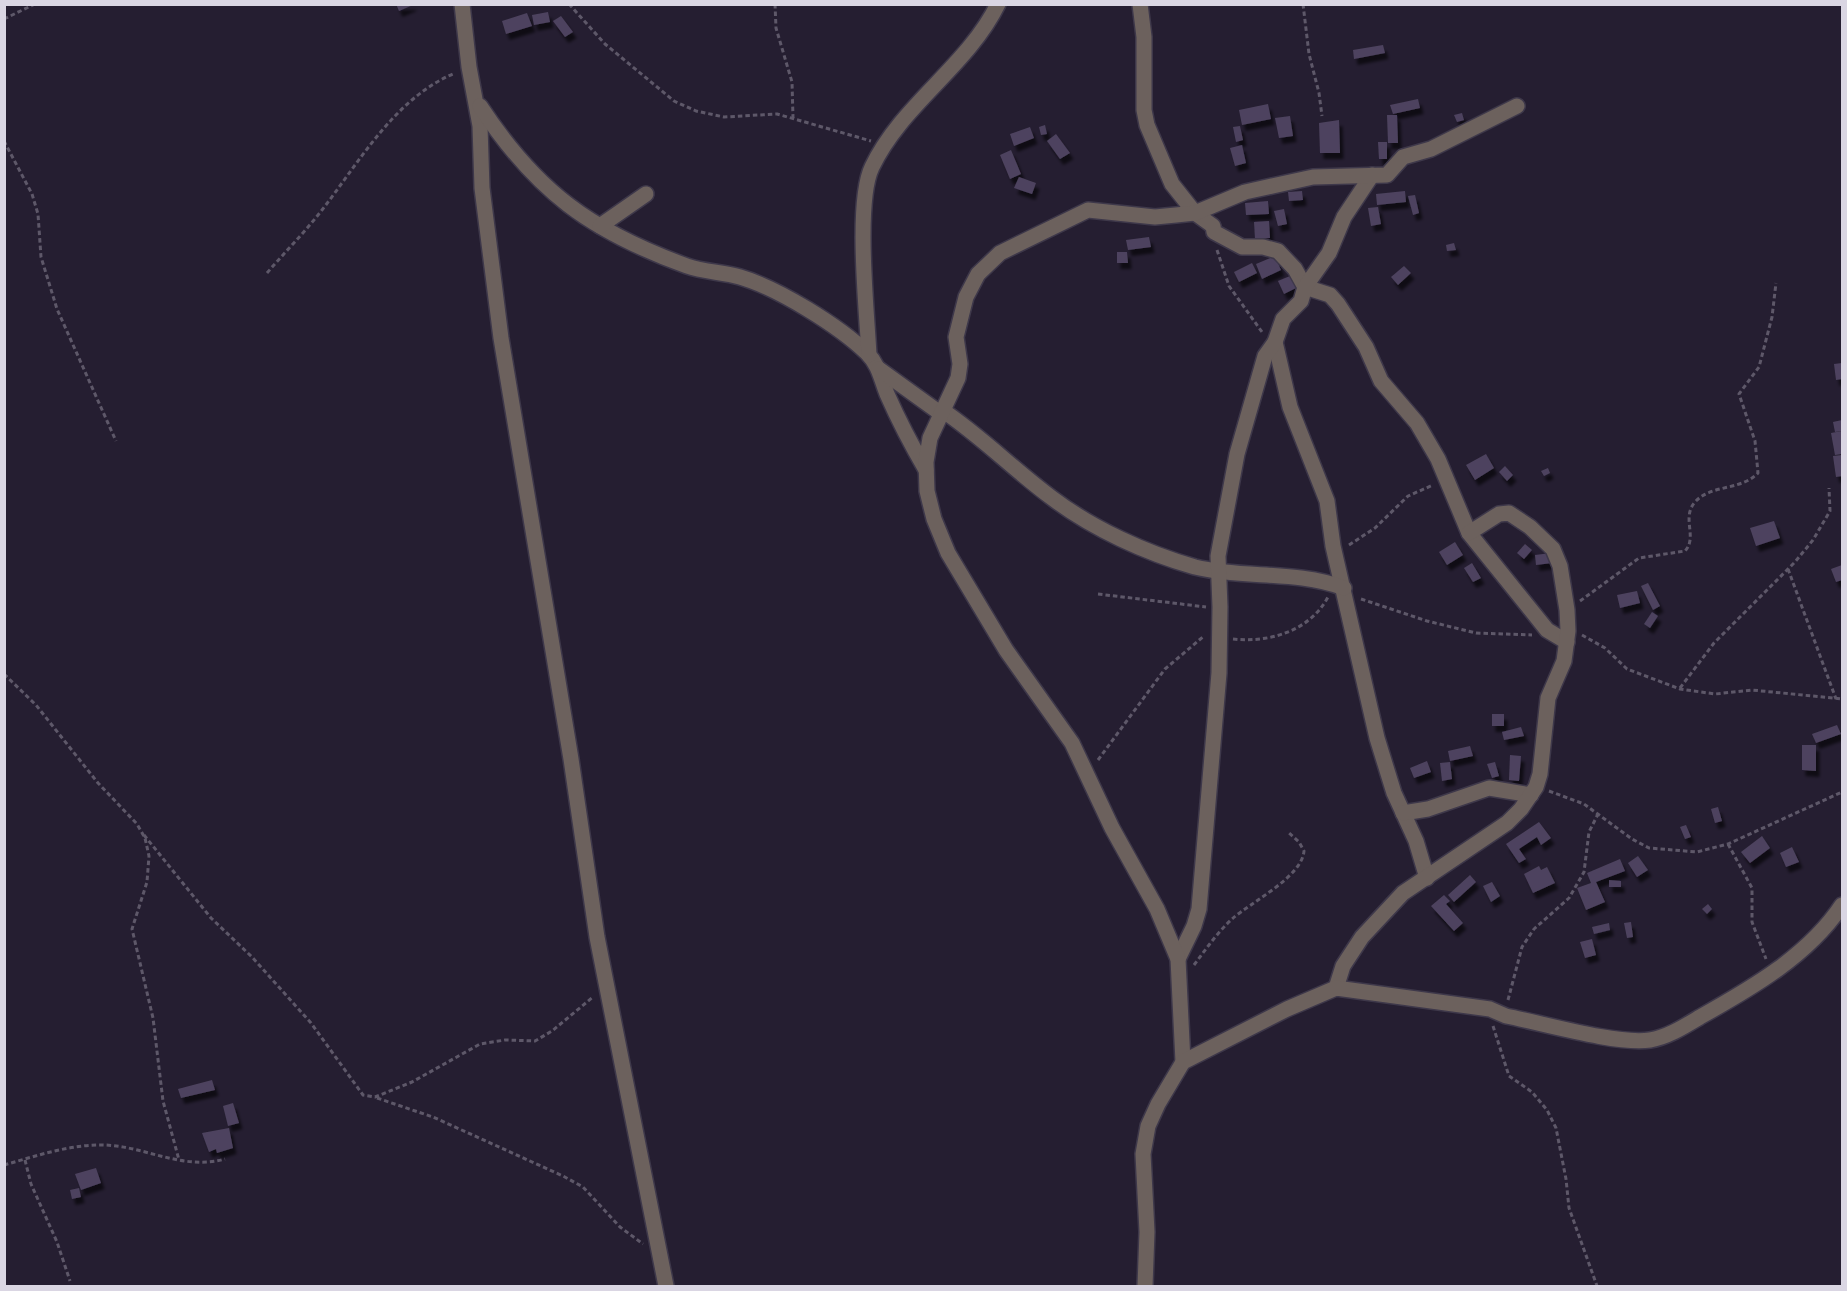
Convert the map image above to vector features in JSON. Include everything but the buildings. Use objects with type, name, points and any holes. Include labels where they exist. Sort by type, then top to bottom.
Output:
[{"type":"street","points":[[462,4],[469,67],[480,126],[482,188],[501,338],[519,429],[597,937],[666,1287]]},
{"type":"street","points":[[868,355],[865,210],[871,169],[885,145],[980,38],[998,4]]},
{"type":"street","points":[[1140,4],[1144,37],[1144,110],[1147,124],[1172,184],[1195,213],[1213,226],[1214,232],[1242,247],[1263,247],[1278,251],[1295,269],[1305,287],[1330,295],[1338,304],[1366,347],[1381,381],[1417,423],[1447,481],[1469,532],[1549,632],[1567,636]]},
{"type":"street","points":[[475,99],[522,164],[573,211],[674,261],[697,269],[740,277],[804,305],[868,355],[879,369],[941,412],[1073,512],[1166,557],[1217,571],[1303,578],[1341,588]]},
{"type":"street","points":[[1145,1287],[1147,1232],[1143,1154],[1153,1115],[1183,1062],[1178,959],[1157,909],[1112,828],[1072,743],[1006,650],[948,554],[934,519],[926,470],[930,438],[958,378],[960,364],[956,337],[966,297],[978,274],[1000,253],[1088,210],[1155,217],[1195,213],[1245,192],[1298,180],[1336,174],[1389,174],[1403,157],[1431,149],[1518,106]]},
{"type":"street","points":[[1178,959],[1194,926],[1199,909],[1211,780],[1219,638],[1217,571],[1231,484],[1255,383],[1265,356],[1274,344],[1282,319],[1301,301],[1305,287],[1329,253],[1344,217],[1372,175]]},
{"type":"street","points":[[600,226],[646,194]]},
{"type":"street","points":[[1274,344],[1290,407],[1327,501],[1341,588],[1377,738],[1394,793],[1416,841],[1427,878]]},
{"type":"street","points":[[879,369],[886,392],[926,470]]},
{"type":"street","points":[[1336,988],[1343,966],[1362,938],[1403,893],[1507,823],[1534,791],[1540,774],[1548,698],[1561,669],[1567,636],[1567,610],[1557,557],[1553,549],[1530,527],[1509,513],[1499,514],[1469,532]]},
{"type":"street","points":[[1403,813],[1428,809],[1489,788],[1534,791]]},
{"type":"street","points":[[1183,1062],[1287,1009],[1336,988],[1490,1009],[1506,1016],[1629,1040],[1651,1040],[1683,1027],[1772,972],[1808,944],[1834,918],[1842,905]]},
{"type":"path","points":[[4,18],[35,4]]},
{"type":"path","points":[[569,4],[605,44],[674,100],[696,111],[724,117],[777,114],[885,145]]},
{"type":"path","points":[[775,4],[776,28],[792,82],[793,118]]},
{"type":"path","points":[[1303,4],[1309,54],[1322,116]]},
{"type":"path","points":[[267,273],[321,211],[401,108],[432,82],[469,67]]},
{"type":"path","points":[[4,141],[32,194],[38,214],[41,257],[57,309],[116,441]]},
{"type":"path","points":[[1214,232],[1220,261],[1229,286],[1247,315],[1274,344]]},
{"type":"path","points":[[1567,610],[1631,562],[1649,555],[1685,551],[1691,538],[1688,514],[1695,502],[1712,492],[1745,483],[1758,472],[1755,441],[1739,394],[1759,367],[1772,317],[1776,283]]},
{"type":"path","points":[[1335,554],[1375,528],[1408,496],[1447,481]]},
{"type":"path","points":[[1680,689],[1714,643],[1813,540],[1830,511],[1829,488]]},
{"type":"path","points":[[1788,568],[1836,699]]},
{"type":"path","points":[[1219,638],[1244,641],[1270,638],[1290,632],[1313,616],[1341,588],[1398,612],[1476,633],[1532,635],[1549,632]]},
{"type":"path","points":[[1088,774],[1165,669],[1195,645],[1220,613],[1098,594]]},
{"type":"path","points":[[1567,636],[1586,637],[1605,648],[1619,664],[1633,672],[1680,689],[1715,694],[1752,690],[1842,699]]},
{"type":"path","points":[[4,674],[36,705],[86,769],[117,801],[211,918],[252,957],[311,1023],[363,1095],[433,1117],[583,1186],[620,1227],[661,1259]]},
{"type":"path","points":[[1534,791],[1584,804],[1632,839],[1649,848],[1697,852],[1728,844],[1842,792]]},
{"type":"path","points":[[1506,1016],[1509,988],[1522,947],[1534,929],[1569,898],[1584,872],[1589,832],[1598,814]]},
{"type":"path","points":[[1179,986],[1210,941],[1234,918],[1300,866],[1304,851],[1299,842],[1288,832]]},
{"type":"path","points":[[144,835],[149,856],[147,882],[132,928],[153,1018],[163,1101],[179,1160]]},
{"type":"path","points":[[1728,844],[1752,888],[1752,922],[1772,972]]},
{"type":"path","points":[[375,1097],[432,1072],[480,1044],[505,1040],[535,1041],[552,1031],[607,986]]},
{"type":"path","points":[[1490,1009],[1497,1042],[1509,1076],[1533,1092],[1547,1110],[1556,1128],[1569,1208],[1597,1287]]},
{"type":"path","points":[[4,1165],[59,1150],[106,1144],[207,1164],[225,1160]]},
{"type":"path","points":[[25,1159],[31,1184],[57,1242],[70,1281]]}]
